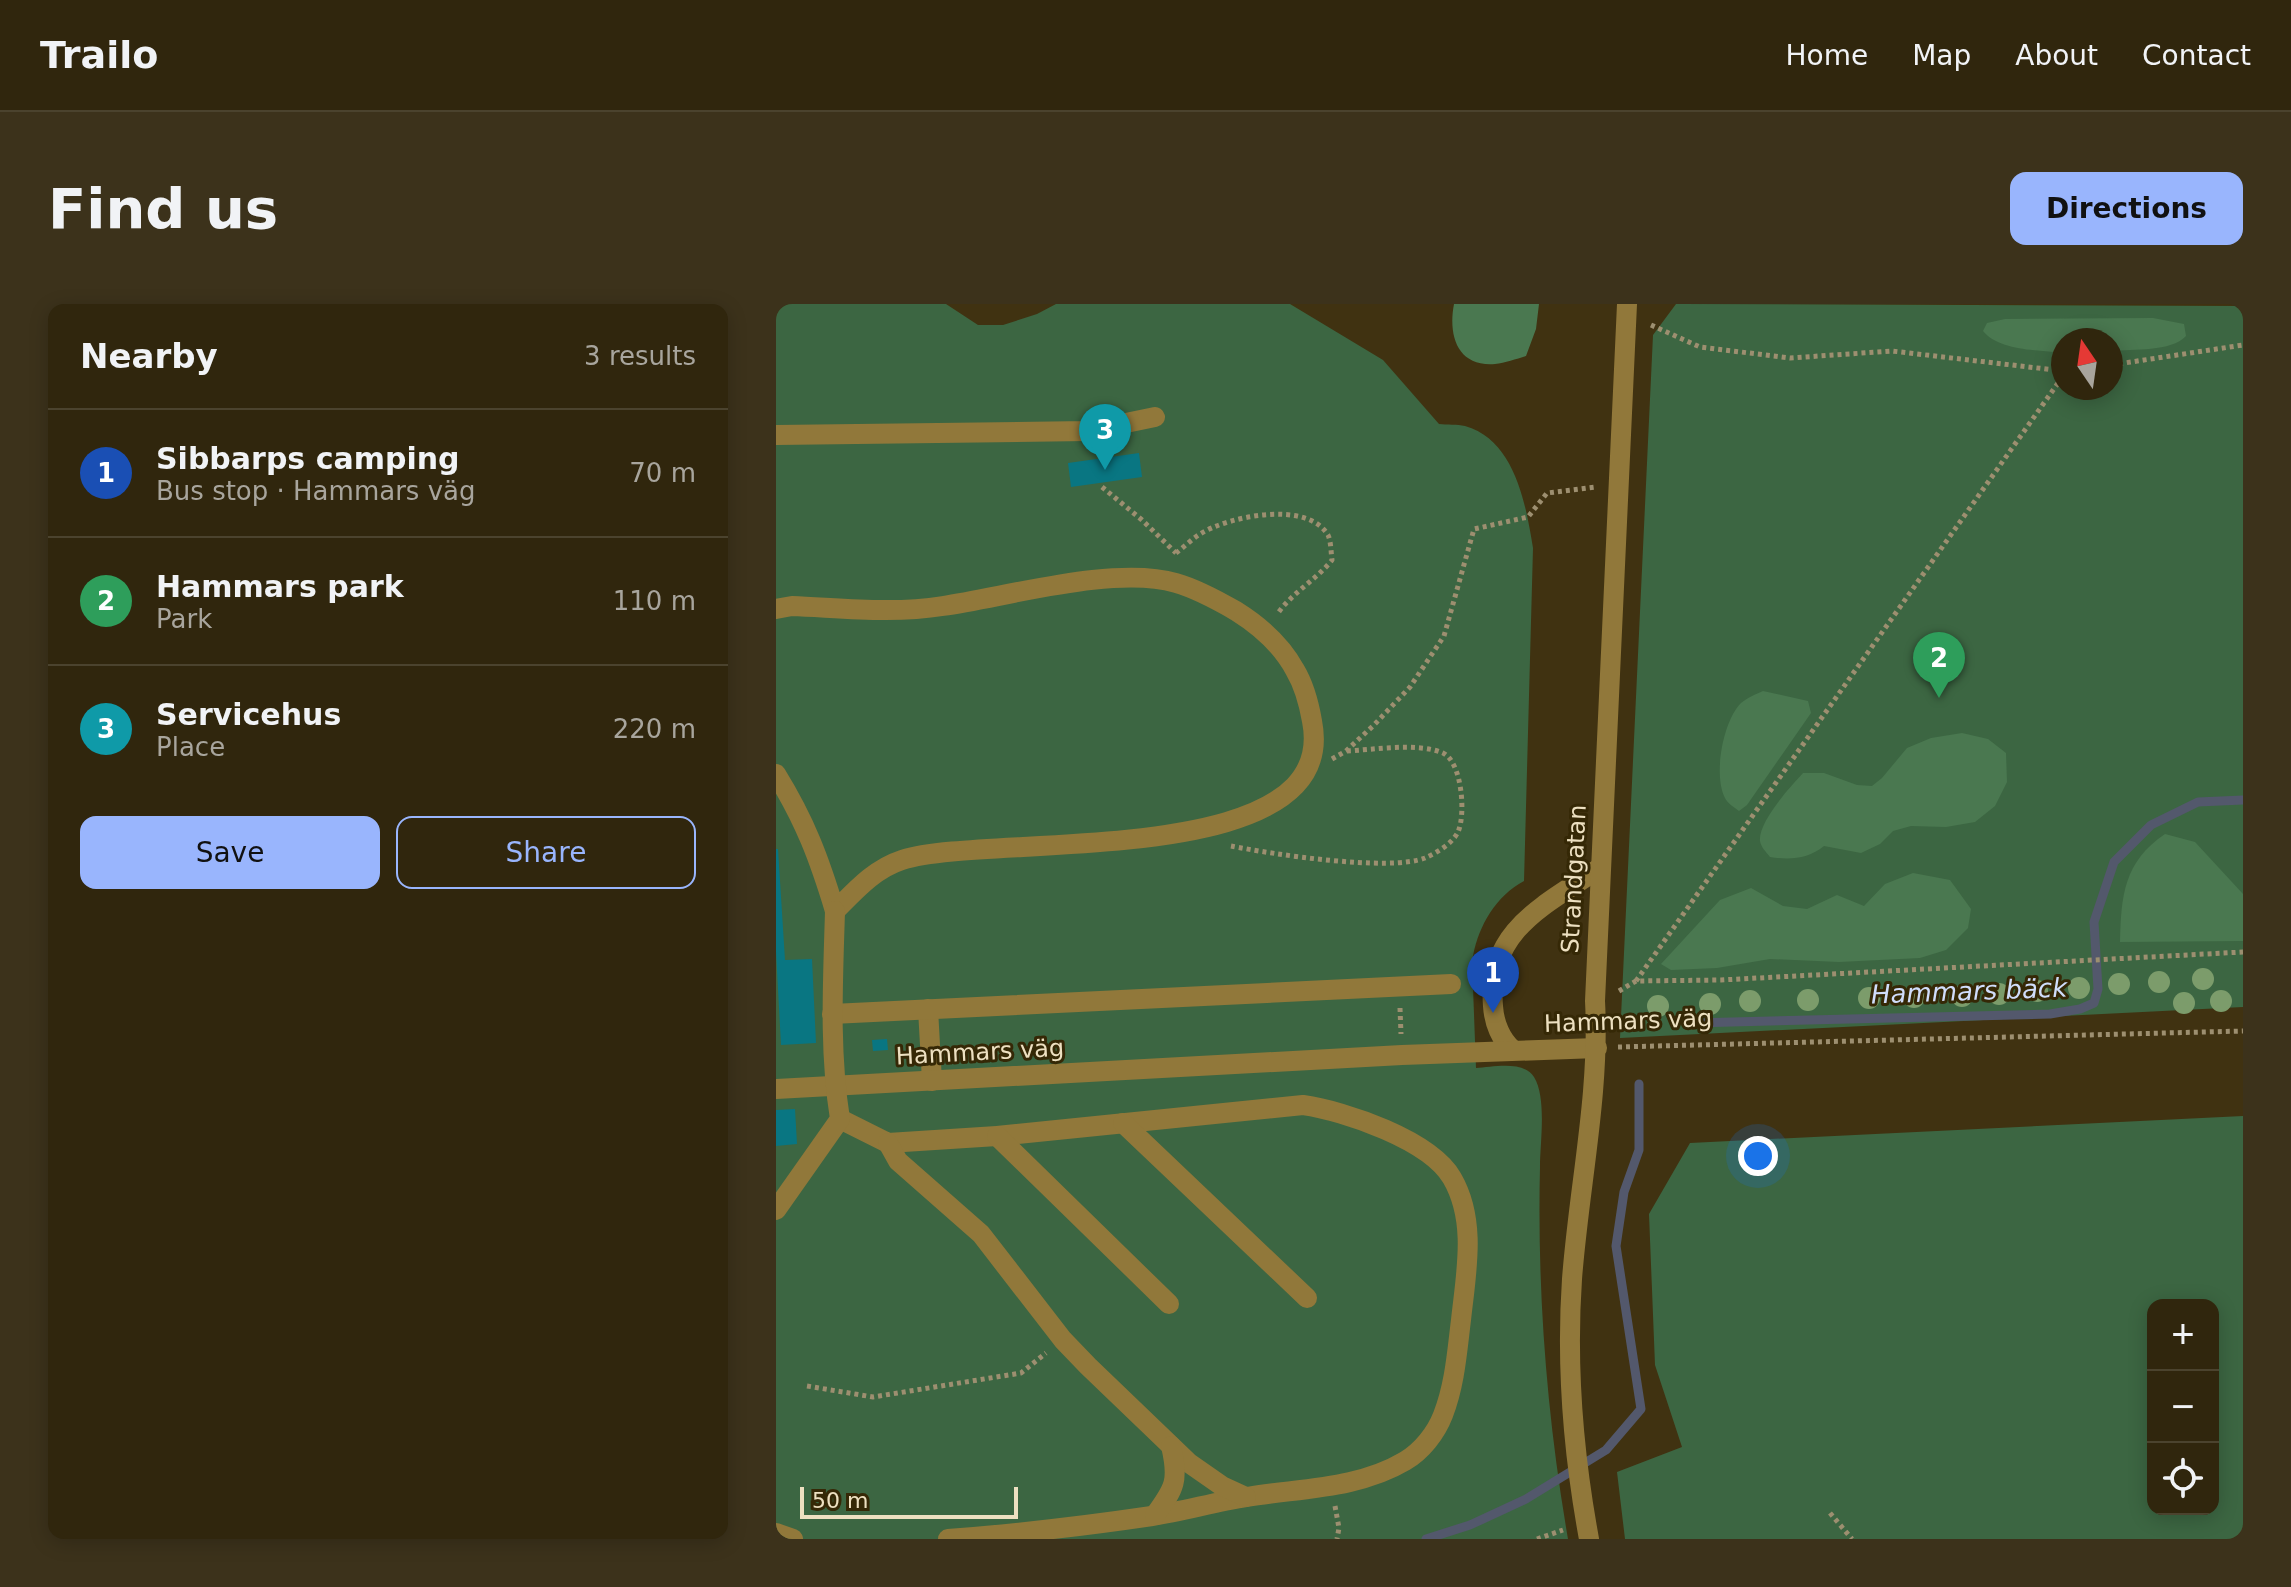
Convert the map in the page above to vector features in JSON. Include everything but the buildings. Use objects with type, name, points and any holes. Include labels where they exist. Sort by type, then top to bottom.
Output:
[{"type":"street","name":"Strandgatan","points":[[1589,1539],[1574,1456],[1570,1369],[1572,1279],[1597,1048],[1595,1001],[1627,309]]},
{"type":"street","points":[[776,435],[1087,431],[1155,417]]},
{"type":"street","points":[[776,609],[792,606],[888,610],[940,607],[1092,581],[1133,579],[1174,583],[1217,600],[1257,624],[1270,637],[1296,671],[1309,706],[1315,736],[1312,760],[1304,776],[1288,794],[1256,813],[1193,831],[903,859],[877,872],[835,911]]},
{"type":"street","points":[[776,774],[800,813],[818,856],[835,911],[832,1014],[835,1086],[840,1119],[776,1210]]},
{"type":"street","points":[[1513,1050],[1504,1043],[1493,1013],[1494,972],[1501,951],[1511,933],[1533,914],[1601,867]]},
{"type":"street","points":[[832,1014],[1451,984]]},
{"type":"street","points":[[928,1009],[932,1081]]},
{"type":"street","name":"Hammars väg","points":[[776,1089],[1402,1055],[1597,1048]]},
{"type":"street","points":[[840,1119],[888,1143],[997,1136],[1303,1105],[1333,1109],[1385,1129],[1432,1156],[1451,1176],[1462,1201],[1468,1234],[1468,1259],[1454,1379],[1442,1417],[1429,1440],[1408,1459],[1379,1475],[1331,1485],[1042,1532],[948,1539]]},
{"type":"street","points":[[1123,1123],[1307,1298]]},
{"type":"street","points":[[997,1136],[1169,1304]]},
{"type":"street","points":[[888,1143],[898,1161],[981,1234],[1063,1340],[1171,1446],[1222,1486],[1246,1497]]},
{"type":"street","points":[[1155,1515],[1174,1489],[1176,1467],[1171,1446]]},
{"type":"street","points":[[776,1533],[793,1539]]},
{"type":"path","points":[[1627,309],[1700,347],[1790,358],[1892,351],[2051,372]]},
{"type":"path","points":[[2123,363],[2243,345]]},
{"type":"path","points":[[1595,1001],[1607,1000],[1636,981],[2051,391]]},
{"type":"path","points":[[1304,776],[1346,751],[1410,687],[1444,636],[1474,529],[1528,517],[1547,493],[1619,485]]},
{"type":"path","points":[[1102,487],[1176,553],[1193,590]]},
{"type":"path","points":[[1176,553],[1202,533],[1237,518],[1281,514],[1311,520],[1328,536],[1332,560],[1319,577],[1287,600],[1277,613],[1270,637]]},
{"type":"path","points":[[1193,831],[1217,843],[1261,852],[1385,864],[1423,859],[1445,847],[1458,831],[1461,793],[1457,769],[1446,754],[1424,748],[1346,751]]},
{"type":"path","points":[[1636,981],[1721,980],[2243,952]]},
{"type":"path","points":[[1399,986],[1402,1055]]},
{"type":"path","name":"Hammars väg","points":[[1597,1048],[2243,1031]]},
{"type":"path","points":[[807,1386],[873,1397],[1021,1373],[1063,1340]]},
{"type":"path","points":[[1830,1513],[1852,1539]]},
{"type":"green space","points":[[776,304],[946,304],[978,325],[1003,325],[1056,304],[1290,304],[1383,360],[1439,424],[1465,426],[1482,433],[1507,459],[1522,494],[1533,548],[1524,881],[1505,895],[1490,912],[1476,944],[1472,968],[1476,1068],[1523,1068],[1534,1077],[1538,1086],[1542,1121],[1539,1214],[1542,1307],[1554,1447],[1568,1539],[776,1539]]},
{"type":"green space","points":[[1454,304],[1539,304],[1536,329],[1526,356],[1507,362],[1482,364],[1464,355],[1454,337]]},
{"type":"green space","points":[[1676,304],[2243,306],[2243,1007],[1620,1038],[1653,335]]},
{"type":"green space","points":[[2153,318],[2184,324],[2186,336],[2171,345],[2123,351],[2123,328],[2051,328],[2051,352],[2031,350],[2009,346],[1990,338],[1983,331],[1987,323],[2005,319]]},
{"type":"green space","points":[[1763,691],[1808,701],[1811,713],[1747,805],[1739,811],[1726,800],[1722,788],[1722,749],[1735,711],[1743,701]]},
{"type":"green space","points":[[1962,733],[1988,739],[2006,753],[2007,782],[1995,806],[1975,822],[1946,827],[1911,826],[1893,831],[1880,844],[1861,853],[1824,846],[1805,856],[1785,858],[1770,857],[1763,847],[1760,841],[1764,824],[1803,773],[1824,773],[1857,785],[1872,786],[1907,748],[1931,738]]},
{"type":"green space","points":[[2165,834],[2195,842],[2243,894],[2243,941],[2120,942],[2124,895],[2133,868],[2151,845]]},
{"type":"green space","points":[[1913,873],[1950,880],[1971,909],[1968,928],[1946,950],[1920,958],[1839,962],[1770,959],[1717,968],[1671,970],[1661,964],[1720,900],[1751,888],[1783,906],[1807,909],[1837,895],[1864,906],[1885,884]]},
{"type":"green space","points":[[2243,1116],[2243,1539],[1625,1539],[1617,1472],[1682,1447],[1655,1365],[1649,1214],[1690,1143]]},
{"type":"waterway","name":"Hammars bäck","points":[[1693,1023],[2050,1014],[2080,1009],[2094,1003],[2098,989],[2094,922],[2114,862],[2151,825],[2198,802],[2243,800]]},
{"type":"waterway","name":"Hammars bäck","points":[[1426,1539],[1470,1525],[1526,1499],[1606,1450],[1641,1409],[1616,1246],[1624,1192],[1639,1150],[1639,1084]]},
{"type":"place","name":"Servicehus","points":[[1105,470]]},
{"type":"place","name":"Hammars park","points":[[1939,698]]},
{"type":"place","name":"Sibbarps camping","points":[[1493,1013]]}]
